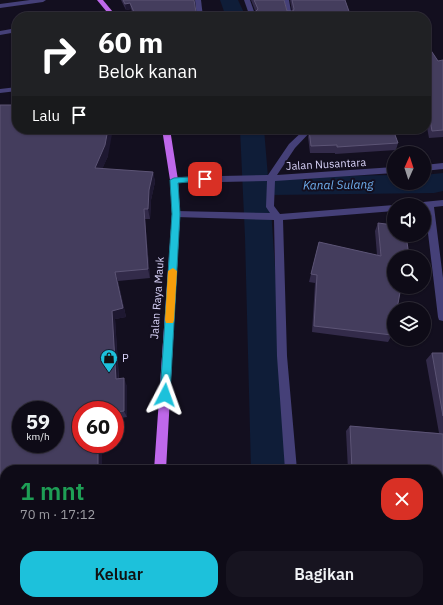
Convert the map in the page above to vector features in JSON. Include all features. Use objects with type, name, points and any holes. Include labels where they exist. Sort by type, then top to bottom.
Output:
[{"type":"main road","points":[[100,0],[110,12]]},
{"type":"main road","name":"Jalan Raya Mauk","points":[[160,465],[176,214],[174,180],[167,134]]},
{"type":"street","points":[[0,6],[44,0]]},
{"type":"street","points":[[198,0],[199,12]]},
{"type":"street","points":[[248,0],[252,12]]},
{"type":"street","points":[[286,0],[288,12]]},
{"type":"street","points":[[0,33],[12,31]]},
{"type":"street","points":[[0,91],[12,90]]},
{"type":"street","points":[[291,465],[282,356],[278,218],[270,207],[271,180],[292,146],[304,134]]},
{"type":"street","points":[[431,167],[443,166]]},
{"type":"street","name":"Jalan Nusantara","points":[[174,180],[271,180],[387,171]]},
{"type":"street","points":[[431,204],[443,203]]},
{"type":"street","points":[[176,214],[267,216],[278,218],[387,209]]},
{"type":"street","points":[[431,238],[443,317]]},
{"type":"building","points":[[123,0],[194,0],[196,12],[134,12],[130,3],[125,4]]},
{"type":"building","points":[[254,0],[284,0],[287,11],[293,11],[292,0],[345,0],[349,12],[256,12],[258,9]]},
{"type":"building","points":[[431,50],[438,61],[443,60],[443,130],[432,131]]},
{"type":"building","points":[[0,105],[12,105],[12,134],[107,134],[105,145],[95,168],[153,172],[149,190],[148,209],[144,209],[148,269],[115,272],[123,308],[112,311],[116,379],[124,378],[124,401],[72,401],[72,453],[98,453],[98,465],[0,465]]},
{"type":"building","points":[[310,134],[395,134],[398,143],[337,147],[337,145],[311,146]]},
{"type":"building","points":[[378,223],[387,224],[387,242],[407,242],[408,249],[387,250],[387,294],[400,294],[398,302],[387,302],[387,334],[314,326],[317,275],[311,274],[319,242],[381,256]]},
{"type":"building","points":[[432,353],[443,353],[443,416]]},
{"type":"building","points":[[350,426],[443,434],[443,465],[352,465]]},
{"type":"waterway","points":[[229,0],[234,12]]},
{"type":"waterway","points":[[252,134],[259,237],[270,465]]},
{"type":"waterway","name":"Kanal Sulang","points":[[256,186],[434,184],[443,182]]},
{"type":"slow traffic","points":[[170,320],[173,271]]},
{"type":"place","name":"P","points":[[109,373]]},
{"type":"route","points":[[165,395],[176,214],[174,180],[205,179]]}]
